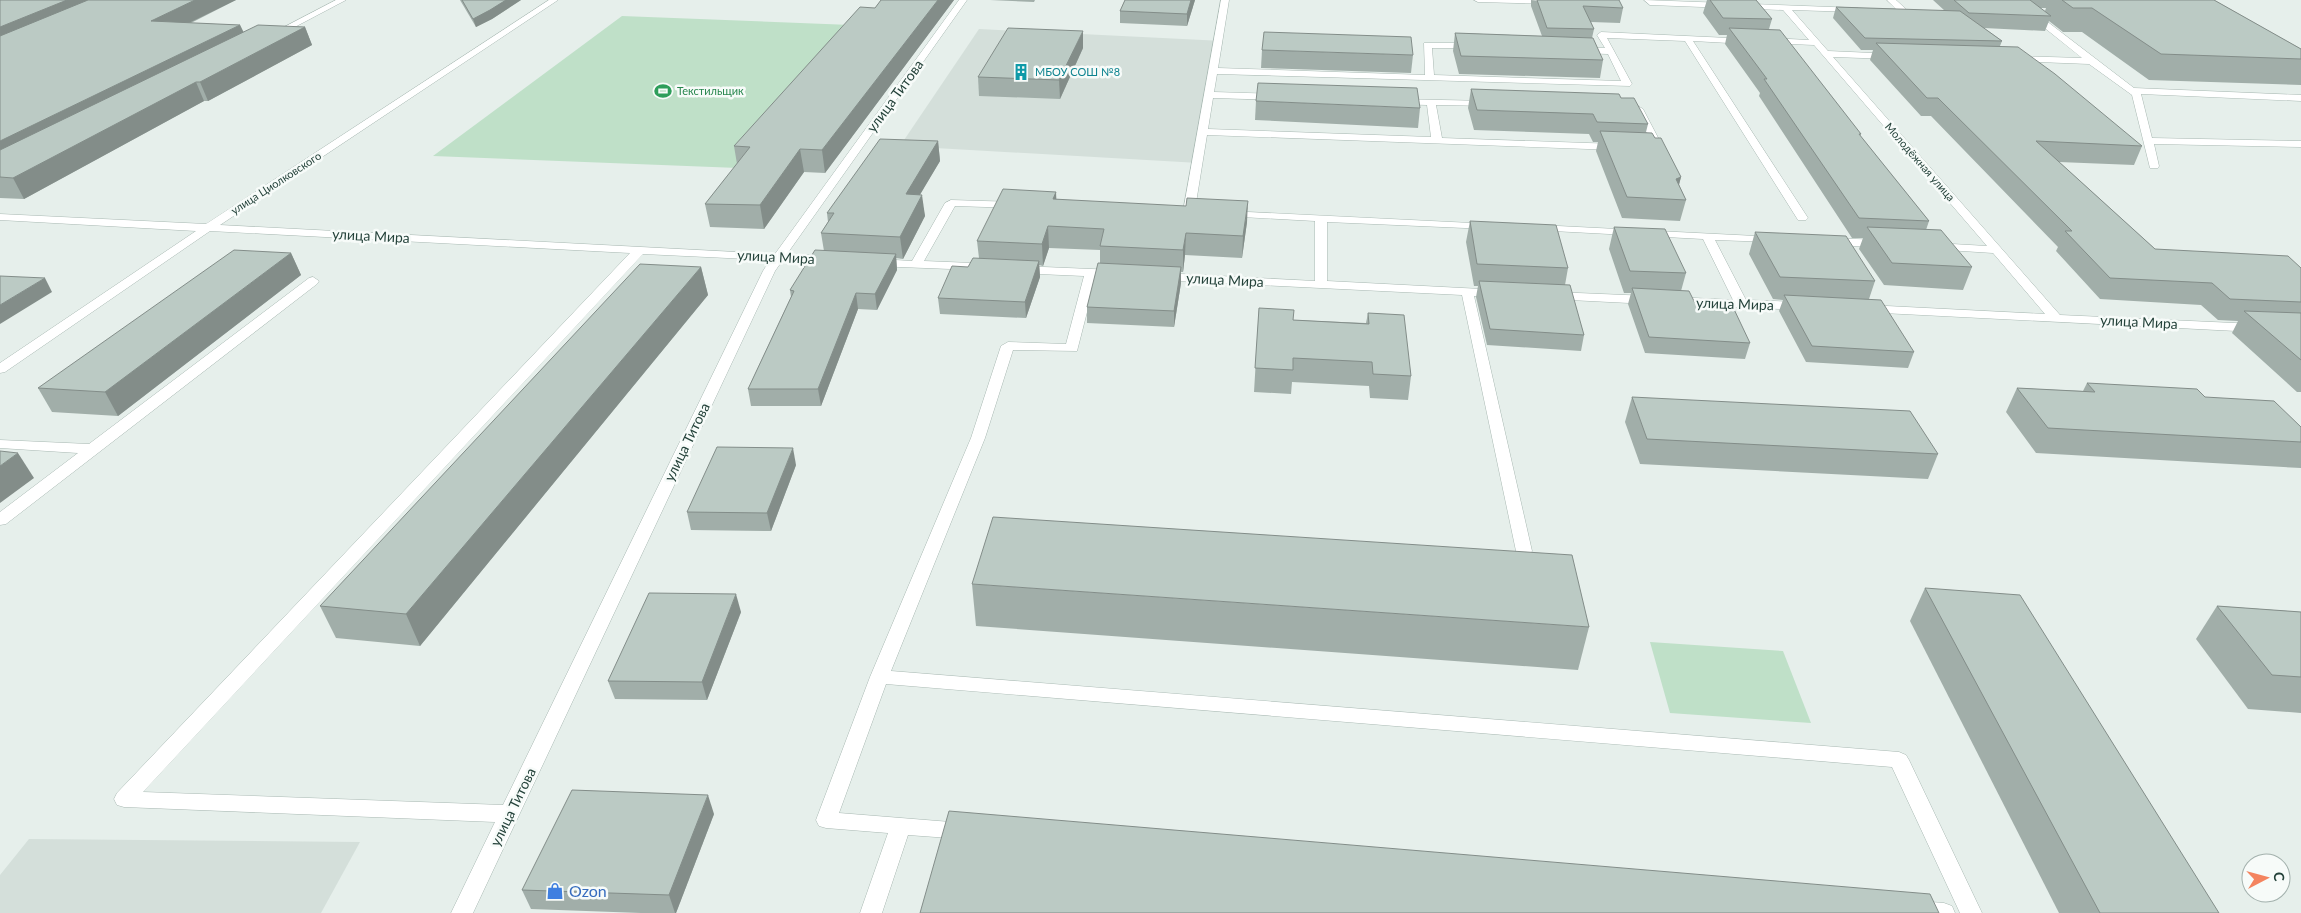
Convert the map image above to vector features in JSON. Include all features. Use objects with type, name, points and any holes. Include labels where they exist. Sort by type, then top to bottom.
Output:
[{"type":"street","points":[[264,40],[342,0]]},
{"type":"street","name":"улица Циолковского","points":[[0,369],[209,227],[554,0]]},
{"type":"street","name":"улица Титова","points":[[462,913],[769,271],[963,0]]},
{"type":"street","points":[[1221,0],[1225,0],[1214,71],[1203,132],[1185,212],[1500,226]]},
{"type":"street","points":[[1478,0],[1561,2]]},
{"type":"street","points":[[1648,0],[1650,3],[1864,10]]},
{"type":"street","points":[[1874,10],[1904,12],[1891,0]]},
{"type":"street","points":[[2014,0],[2136,94],[2154,166]]},
{"type":"street","name":"Молодёжная улица","points":[[1785,8],[2055,317]]},
{"type":"street","points":[[2028,12],[2048,12]]},
{"type":"street","points":[[1214,71],[1627,84],[1601,35],[1816,43]]},
{"type":"street","points":[[1687,38],[1802,218]]},
{"type":"street","points":[[1430,78],[1427,45],[1485,47]]},
{"type":"street","points":[[1572,50],[1611,51]]},
{"type":"street","points":[[1826,54],[1904,56]]},
{"type":"street","points":[[2002,59],[2091,61]]},
{"type":"street","points":[[2131,91],[2301,98]]},
{"type":"street","points":[[1209,95],[1286,98]]},
{"type":"street","points":[[1392,101],[1500,104]]},
{"type":"street","points":[[1431,102],[1437,141]]},
{"type":"street","points":[[1628,108],[1638,109],[1659,149],[1649,149]]},
{"type":"street","points":[[1203,132],[1630,148]]},
{"type":"street","points":[[2148,141],[2301,144]]},
{"type":"street","points":[[916,265],[951,203],[1031,206]]},
{"type":"street","name":"улица Мира","points":[[0,217],[848,261]]},
{"type":"street","points":[[1321,284],[1322,218]]},
{"type":"street","points":[[1529,228],[1787,240]]},
{"type":"street","points":[[1707,236],[1742,304]]},
{"type":"street","points":[[1817,241],[1897,245]]},
{"type":"street","points":[[1926,246],[1996,250]]},
{"type":"street","points":[[510,814],[124,799],[640,250]]},
{"type":"street","points":[[867,262],[984,268]]},
{"type":"street","points":[[1004,269],[1131,275]]},
{"type":"street","points":[[981,832],[826,820],[879,677],[978,438],[1008,346],[1072,348],[1091,273]]},
{"type":"street","name":"улица Мира","points":[[1151,276],[1506,293]]},
{"type":"street","points":[[0,520],[313,281]]},
{"type":"street","points":[[1468,291],[1524,551]]},
{"type":"street","name":"улица Мира","points":[[1544,295],[1810,307]]},
{"type":"street","name":"улица Мира","points":[[1850,308],[2272,329]]},
{"type":"street","points":[[0,444],[91,450]]},
{"type":"street","points":[[879,677],[1899,760],[1971,913]]},
{"type":"street","points":[[871,913],[901,826]]},
{"type":"street","points":[[1894,909],[1944,913]]},
{"type":"shaded area","points":[[979,29],[1223,41],[1199,163],[900,146]]},
{"type":"shaded area","points":[[29,839],[360,842],[321,913],[0,913],[0,875]]},
{"type":"green space","name":"Текстильщик","points":[[622,16],[851,25],[738,168],[433,156]]},
{"type":"green space","points":[[1650,642],[1783,651],[1811,723],[1670,713]]},
{"type":"building","points":[[0,0],[67,0],[0,27]]},
{"type":"building","points":[[88,0],[195,0],[151,21],[240,25],[0,141],[0,36]]},
{"type":"building","points":[[462,0],[506,0],[473,19]]},
{"type":"building","points":[[881,0],[938,0],[822,150],[800,149],[760,205],[705,204],[750,147],[734,146],[860,7],[875,8]]},
{"type":"building","points":[[1125,0],[1191,0],[1187,14],[1120,11]]},
{"type":"building","points":[[1537,0],[1619,0],[1623,8],[1583,6],[1594,29],[1547,28]]},
{"type":"building","points":[[1710,0],[1756,0],[1772,19],[1723,18]]},
{"type":"building","points":[[1954,0],[2030,0],[2051,16],[1969,13]]},
{"type":"building","points":[[2062,0],[2214,0],[2301,49],[2301,59],[2161,54],[2092,8],[2073,8]]},
{"type":"building","points":[[1836,7],[1960,11],[2002,41],[1865,38]]},
{"type":"building","points":[[258,25],[305,27],[13,178],[0,177],[0,150]]},
{"type":"building","points":[[1008,28],[1083,31],[1059,80],[978,77]]},
{"type":"building","points":[[1729,28],[1780,30],[1861,134],[1859,134],[1929,221],[1859,218],[1764,79],[1767,79]]},
{"type":"building","points":[[1264,32],[1411,37],[1413,55],[1262,50]]},
{"type":"building","points":[[1455,33],[1593,38],[1603,60],[1461,56]]},
{"type":"building","points":[[1876,43],[2018,47],[2055,74],[2142,146],[2036,141],[2155,249],[2288,256],[2301,268],[2301,302],[2230,299],[2212,283],[2110,278],[2065,231],[2072,231],[1938,98],[1927,98]]},
{"type":"building","points":[[1258,83],[1417,88],[1420,108],[1256,101]]},
{"type":"building","points":[[1471,89],[1619,94],[1621,98],[1634,98],[1648,124],[1597,122],[1593,114],[1477,110]]},
{"type":"building","points":[[1600,131],[1652,133],[1655,138],[1661,138],[1681,177],[1676,179],[1686,200],[1627,197]]},
{"type":"building","points":[[880,139],[938,141],[906,194],[922,195],[900,237],[821,233],[834,213],[827,213]]},
{"type":"building","points":[[1003,189],[1056,192],[1053,199],[1186,206],[1187,198],[1248,201],[1243,236],[1186,233],[1183,250],[1100,246],[1104,229],[1048,226],[1042,244],[977,241]]},
{"type":"building","points":[[1470,221],[1556,225],[1568,268],[1477,264]]},
{"type":"building","points":[[1614,227],[1665,229],[1686,273],[1630,271]]},
{"type":"building","points":[[1867,227],[1941,230],[1972,267],[1892,263]]},
{"type":"building","points":[[1755,232],[1846,236],[1875,281],[1780,277]]},
{"type":"building","points":[[234,250],[291,253],[105,392],[38,388]]},
{"type":"building","points":[[815,250],[896,254],[875,294],[856,293],[818,389],[748,389],[794,291],[790,290]]},
{"type":"building","points":[[973,258],[1039,261],[1025,302],[938,298],[952,266],[968,267]]},
{"type":"building","points":[[1098,263],[1181,267],[1174,311],[1087,307]]},
{"type":"building","points":[[640,264],[701,267],[406,614],[320,606]]},
{"type":"building","points":[[0,276],[45,278],[0,305]]},
{"type":"building","points":[[1479,281],[1570,285],[1584,335],[1490,329]]},
{"type":"building","points":[[1632,288],[1689,291],[1695,303],[1732,305],[1750,343],[1649,337]]},
{"type":"building","points":[[1784,295],[1881,300],[1914,352],[1812,346]]},
{"type":"building","points":[[1259,308],[1294,310],[1293,320],[1369,324],[1368,313],[1404,315],[1411,376],[1373,374],[1372,362],[1293,358],[1293,370],[1255,368]]},
{"type":"building","points":[[2244,311],[2301,313],[2301,360]]},
{"type":"building","points":[[2087,383],[2197,389],[2205,397],[2274,401],[2301,427],[2301,442],[2048,428],[2017,388],[2095,392]]},
{"type":"building","points":[[1632,397],[1910,411],[1938,454],[1647,439]]},
{"type":"building","points":[[717,447],[793,448],[767,513],[687,512]]},
{"type":"building","points":[[0,451],[18,453],[0,466]]},
{"type":"building","points":[[993,517],[1572,555],[1589,627],[972,584]]},
{"type":"building","points":[[1925,588],[2020,595],[2219,913],[2100,913]]},
{"type":"building","points":[[649,593],[736,594],[702,682],[608,681]]},
{"type":"building","points":[[2217,606],[2301,612],[2301,677],[2272,675]]},
{"type":"building","points":[[572,790],[708,795],[669,895],[522,890]]},
{"type":"building","points":[[949,811],[1930,894],[1939,913],[920,913]]},
{"type":"place","name":"МБОУ СОШ №8","points":[[1021,72]]},
{"type":"place","name":"Текстильщик","points":[[663,91]]},
{"type":"place","name":"Ozon","points":[[555,891]]}]
